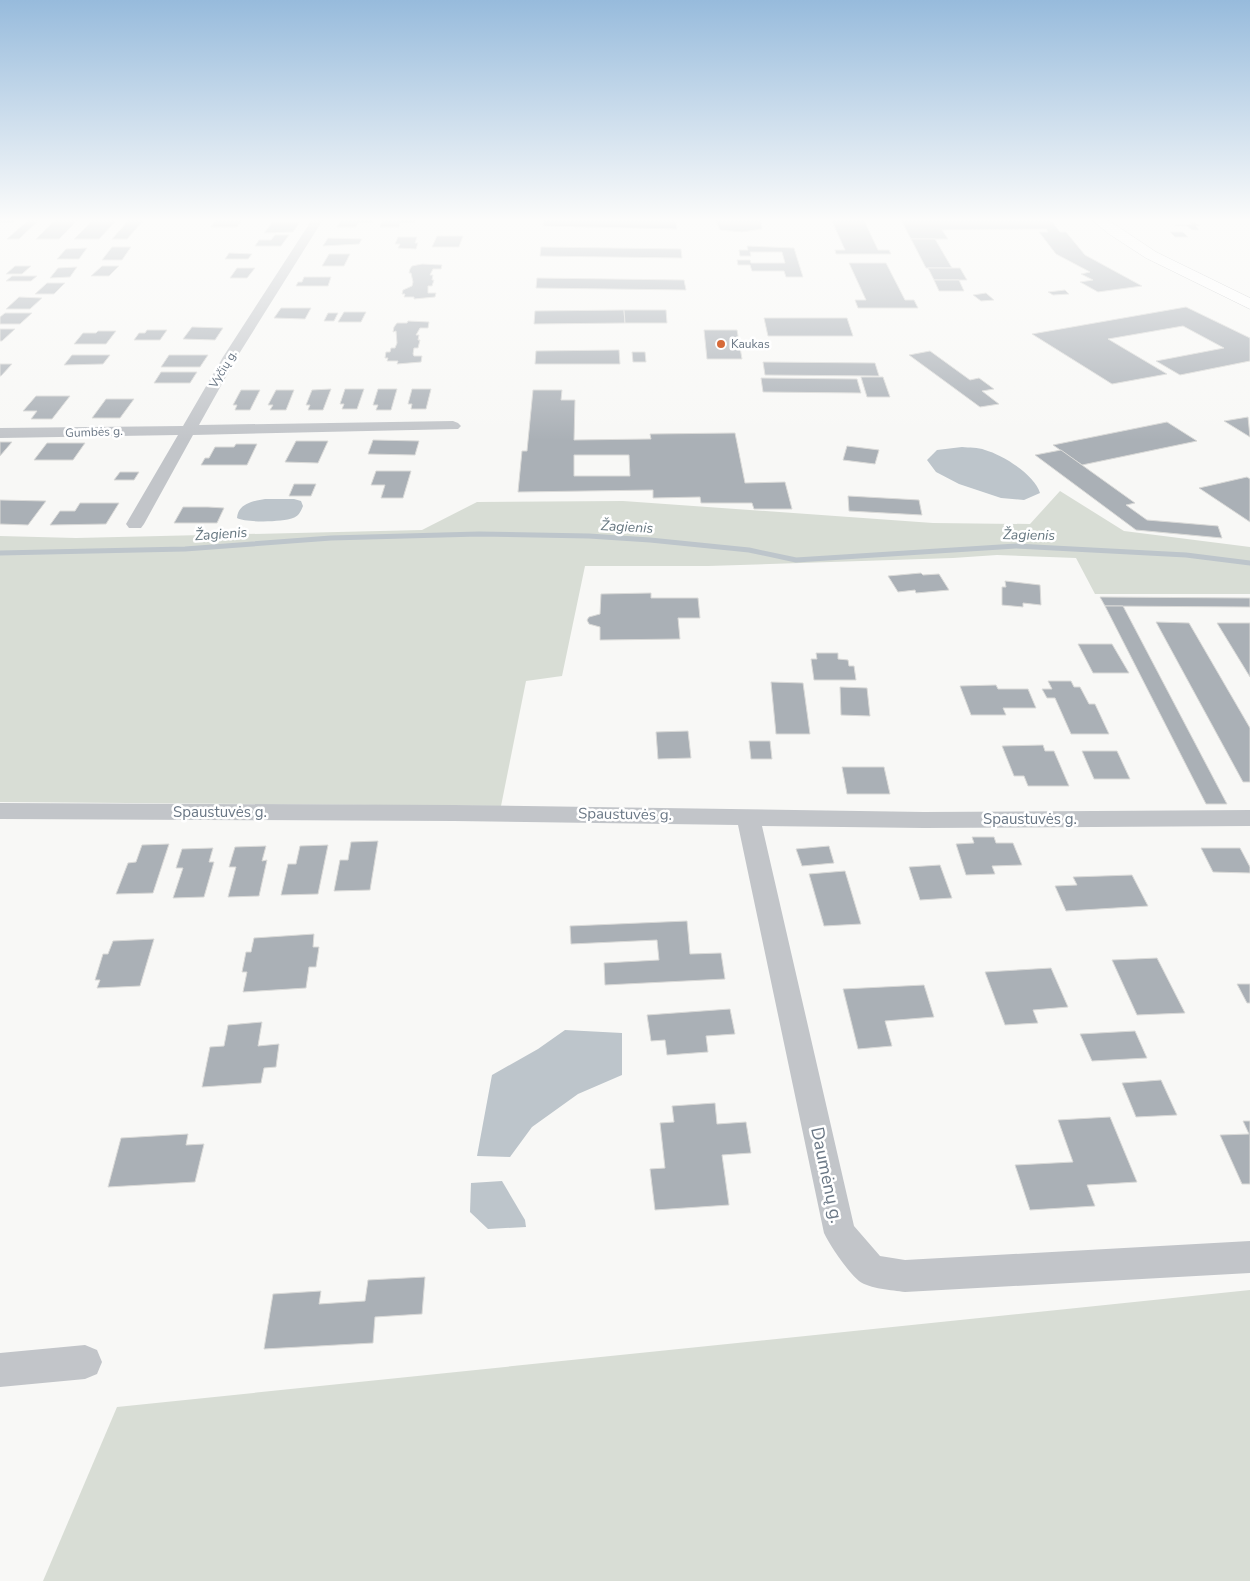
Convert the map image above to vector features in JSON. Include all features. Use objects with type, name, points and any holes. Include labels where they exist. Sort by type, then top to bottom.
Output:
[{"type":"main road","points":[[1225,292],[1250,304]]},
{"type":"street","name":"Vyčių g.","points":[[135,524],[230,357],[272,292]]},
{"type":"street","name":"Gumbės g.","points":[[0,433],[453,426]]},
{"type":"street","name":"Spaustuvės g.","points":[[0,812],[748,816],[924,820],[1250,818]]},
{"type":"street","name":"Daumėnų g.","points":[[748,816],[840,1233],[870,1270],[905,1276],[1172,1263],[1250,1257]]},
{"type":"street","points":[[0,1370],[85,1362]]},
{"type":"shaded area","points":[[962,447],[982,449],[1009,461],[1032,479],[1040,493],[1024,500],[1001,498],[959,484],[936,472],[927,460],[937,450]]},
{"type":"shaded area","points":[[1060,491],[1124,531],[1250,547],[1250,594],[1095,594],[1076,558],[997,555],[708,566],[585,566],[562,676],[526,681],[501,806],[0,802],[0,536],[76,538],[422,530],[477,502],[623,501],[933,523],[1030,524]]},
{"type":"shaded area","points":[[265,499],[294,499],[301,501],[303,506],[297,516],[288,519],[256,521],[237,518],[243,506]]},
{"type":"shaded area","points":[[565,1030],[622,1033],[622,1075],[578,1094],[532,1127],[510,1157],[477,1156],[492,1075],[538,1049]]},
{"type":"shaded area","points":[[502,1181],[525,1220],[526,1227],[488,1229],[470,1212],[471,1183]]},
{"type":"shaded area","points":[[1250,1290],[1250,1581],[43,1581],[117,1407]]},
{"type":"building","points":[[37,292],[56,292],[54,294],[35,294]]},
{"type":"building","points":[[403,292],[436,293],[435,297],[414,299],[414,297],[404,297],[405,294],[402,294]]},
{"type":"building","points":[[862,292],[901,292],[905,300],[914,300],[918,308],[858,308],[855,300],[866,300]]},
{"type":"building","points":[[1048,292],[1067,292],[1069,294],[1053,295]]},
{"type":"building","points":[[986,293],[994,300],[981,301],[973,295]]},
{"type":"building","points":[[19,297],[42,298],[30,309],[6,309]]},
{"type":"building","points":[[1186,307],[1250,338],[1250,361],[1180,375],[1156,361],[1224,348],[1183,326],[1108,339],[1167,374],[1112,384],[1032,334]]},
{"type":"building","points":[[281,308],[311,308],[305,319],[274,318]]},
{"type":"building","points":[[624,310],[625,323],[534,324],[535,311]]},
{"type":"building","points":[[624,310],[666,310],[667,323],[625,323]]},
{"type":"building","points":[[344,312],[366,312],[361,322],[338,322]]},
{"type":"building","points":[[5,313],[32,313],[20,324],[0,324],[0,317]]},
{"type":"building","points":[[328,313],[338,313],[334,321],[324,321]]},
{"type":"building","points":[[764,318],[847,318],[853,336],[768,336]]},
{"type":"building","points":[[408,321],[429,322],[428,328],[420,328],[416,335],[419,335],[418,340],[420,340],[418,348],[414,348],[413,354],[414,356],[422,356],[421,362],[397,364],[398,361],[387,361],[388,358],[385,358],[386,352],[390,352],[391,348],[395,348],[397,343],[396,331],[393,332],[394,327],[397,323],[407,323]]},
{"type":"building","points":[[192,327],[223,328],[215,340],[183,339]]},
{"type":"building","points":[[0,329],[15,329],[0,341]]},
{"type":"building","points":[[147,330],[167,330],[160,340],[134,340],[139,333],[145,333]]},
{"type":"building","points":[[704,330],[737,330],[742,359],[707,359]]},
{"type":"building","points":[[98,331],[116,331],[106,344],[74,344],[83,333],[96,333]]},
{"type":"building","points":[[619,350],[620,364],[535,364],[536,351]]},
{"type":"building","points":[[930,351],[970,380],[979,378],[994,389],[982,391],[999,404],[980,407],[909,355]]},
{"type":"building","points":[[632,352],[645,352],[646,362],[633,362]]},
{"type":"building","points":[[72,355],[110,355],[103,364],[64,365]]},
{"type":"building","points":[[169,355],[208,355],[200,367],[161,367]]},
{"type":"building","points":[[763,362],[875,363],[879,376],[765,375]]},
{"type":"building","points":[[0,364],[12,364],[1,376],[0,376]]},
{"type":"building","points":[[161,372],[197,372],[190,383],[154,383]]},
{"type":"building","points":[[861,377],[883,377],[890,397],[867,397]]},
{"type":"building","points":[[761,378],[857,379],[861,393],[763,392]]},
{"type":"building","points":[[331,389],[323,410],[308,410],[310,405],[306,405],[312,390]]},
{"type":"building","points":[[345,389],[364,389],[357,409],[342,409],[344,404],[340,404]]},
{"type":"building","points":[[378,389],[397,389],[391,410],[376,410],[378,405],[373,405]]},
{"type":"building","points":[[412,389],[431,389],[426,409],[411,409],[412,404],[408,404]]},
{"type":"building","points":[[241,390],[260,390],[250,410],[235,410],[237,405],[233,405]]},
{"type":"building","points":[[276,390],[294,390],[286,410],[270,410],[273,405],[268,405]]},
{"type":"building","points":[[533,390],[562,390],[561,400],[575,400],[574,440],[651,439],[650,434],[735,433],[745,483],[785,482],[792,509],[754,509],[752,503],[701,503],[700,497],[653,498],[653,490],[518,492],[522,451],[527,451]],"holes":[[[574,455],[629,455],[630,476],[574,476]]]},
{"type":"building","points":[[36,396],[70,396],[52,419],[31,419],[37,411],[23,411]]},
{"type":"building","points":[[106,399],[134,399],[120,418],[92,418]]},
{"type":"building","points":[[1248,417],[1250,437],[1224,421]]},
{"type":"building","points":[[1167,422],[1197,441],[1082,465],[1053,445]]},
{"type":"building","points":[[373,440],[419,441],[415,455],[368,454]]},
{"type":"building","points":[[296,441],[328,441],[318,463],[285,462]]},
{"type":"building","points":[[0,442],[12,442],[0,456]]},
{"type":"building","points":[[47,443],[85,443],[73,460],[34,460]]},
{"type":"building","points":[[236,444],[257,444],[247,465],[201,465],[205,458],[209,458],[215,447],[234,447]]},
{"type":"building","points":[[847,446],[879,450],[875,464],[843,460]]},
{"type":"building","points":[[1061,450],[1135,503],[1126,505],[1147,520],[1218,526],[1222,538],[1136,530],[1035,455]]},
{"type":"building","points":[[376,471],[411,471],[403,498],[381,498],[385,485],[371,485]]},
{"type":"building","points":[[120,472],[139,472],[134,480],[114,480]]},
{"type":"building","points":[[1247,477],[1250,479],[1250,522],[1199,488]]},
{"type":"building","points":[[294,484],[316,484],[311,496],[289,496]]},
{"type":"building","points":[[848,496],[919,500],[922,515],[849,511]]},
{"type":"building","points":[[0,500],[46,501],[28,525],[0,524]]},
{"type":"building","points":[[80,503],[119,503],[106,524],[50,525],[60,511],[75,511]]},
{"type":"building","points":[[183,507],[224,508],[217,523],[174,523]]},
{"type":"building","points":[[921,573],[923,575],[939,574],[949,590],[916,593],[915,590],[898,592],[888,576]]},
{"type":"building","points":[[1005,581],[1040,585],[1041,605],[1023,603],[1023,607],[1002,605],[1002,587],[1006,587]]},
{"type":"building","points":[[651,593],[651,598],[698,598],[700,618],[678,618],[680,639],[600,640],[600,627],[589,624],[587,620],[589,617],[600,614],[601,594]]},
{"type":"building","points":[[1100,597],[1250,598],[1250,607],[1105,606]]},
{"type":"building","points":[[1105,606],[1123,606],[1227,804],[1206,804]]},
{"type":"building","points":[[1156,622],[1189,623],[1250,728],[1250,782],[1243,782]]},
{"type":"building","points":[[1217,623],[1250,623],[1250,677]]},
{"type":"building","points":[[1078,644],[1112,644],[1129,673],[1093,673]]},
{"type":"building","points":[[816,653],[838,653],[838,659],[848,660],[849,666],[854,666],[856,680],[814,680],[811,659],[817,659]]},
{"type":"building","points":[[1048,681],[1071,681],[1074,687],[1080,687],[1089,704],[1095,704],[1109,734],[1071,734],[1055,698],[1047,698],[1042,689],[1052,689]]},
{"type":"building","points":[[771,682],[803,683],[810,734],[776,734]]},
{"type":"building","points":[[996,685],[998,689],[1028,689],[1036,708],[1003,708],[1006,715],[971,715],[960,686]]},
{"type":"building","points":[[840,687],[867,688],[870,716],[841,715]]},
{"type":"building","points":[[688,731],[691,758],[658,759],[656,732]]},
{"type":"building","points":[[749,741],[770,741],[772,759],[751,759]]},
{"type":"building","points":[[1043,745],[1045,751],[1054,751],[1069,786],[1028,786],[1024,776],[1014,776],[1002,746]]},
{"type":"building","points":[[1082,751],[1117,751],[1130,779],[1094,779]]},
{"type":"building","points":[[842,767],[884,767],[890,794],[847,794]]},
{"type":"building","points":[[972,837],[994,837],[996,843],[1013,843],[1022,865],[992,866],[995,874],[966,875],[956,844],[974,843]]},
{"type":"building","points":[[378,841],[370,890],[334,891],[340,860],[348,860],[351,842]]},
{"type":"building","points":[[169,844],[153,893],[116,894],[128,863],[136,862],[142,845]]},
{"type":"building","points":[[328,845],[318,894],[281,895],[288,864],[296,864],[300,846]]},
{"type":"building","points":[[266,846],[262,861],[267,860],[259,896],[228,897],[236,867],[229,867],[235,847]]},
{"type":"building","points":[[829,846],[834,863],[802,866],[796,849]]},
{"type":"building","points":[[213,848],[209,862],[214,862],[204,897],[173,898],[183,868],[176,868],[182,849]]},
{"type":"building","points":[[1201,848],[1240,848],[1250,867],[1250,873],[1213,872]]},
{"type":"building","points":[[940,865],[952,898],[920,900],[909,867]]},
{"type":"building","points":[[845,871],[861,924],[824,926],[809,874]]},
{"type":"building","points":[[1132,875],[1148,906],[1066,911],[1055,886],[1077,885],[1073,877]]},
{"type":"building","points":[[687,921],[690,954],[721,953],[725,979],[605,985],[604,963],[659,960],[657,940],[571,944],[570,926]]},
{"type":"building","points":[[314,934],[313,947],[319,947],[316,967],[309,967],[306,988],[243,992],[247,972],[242,972],[246,952],[251,952],[254,938]]},
{"type":"building","points":[[154,939],[140,986],[97,988],[100,980],[95,980],[103,954],[108,954],[113,941]]},
{"type":"building","points":[[1157,958],[1185,1013],[1137,1015],[1112,960]]},
{"type":"building","points":[[1051,968],[1068,1007],[1033,1010],[1038,1023],[1005,1025],[985,972]]},
{"type":"building","points":[[1237,984],[1250,984],[1250,1003],[1247,1003]]},
{"type":"building","points":[[924,985],[934,1017],[885,1021],[892,1046],[858,1049],[843,989]]},
{"type":"building","points":[[730,1009],[735,1034],[706,1036],[708,1052],[667,1055],[665,1040],[651,1041],[647,1015]]},
{"type":"building","points":[[262,1022],[258,1046],[279,1044],[276,1067],[264,1068],[261,1083],[202,1087],[210,1047],[224,1046],[228,1025]]},
{"type":"building","points":[[1135,1031],[1147,1058],[1092,1061],[1080,1034]]},
{"type":"building","points":[[1161,1080],[1177,1115],[1136,1117],[1122,1083]]},
{"type":"building","points":[[715,1103],[717,1124],[746,1122],[751,1153],[722,1155],[729,1205],[655,1210],[650,1169],[665,1168],[660,1123],[674,1122],[672,1106]]},
{"type":"building","points":[[1110,1117],[1137,1182],[1087,1185],[1095,1206],[1030,1210],[1015,1165],[1073,1162],[1058,1120]]},
{"type":"building","points":[[1243,1121],[1250,1121],[1250,1184],[1242,1184],[1220,1135],[1249,1134]]},
{"type":"building","points":[[188,1134],[186,1145],[204,1144],[195,1182],[108,1187],[121,1138]]},
{"type":"building","points":[[425,1277],[422,1314],[375,1317],[373,1343],[264,1349],[273,1294],[321,1291],[319,1304],[365,1301],[368,1280]]},
{"type":"waterway","name":"Žagienis","points":[[0,553],[185,549],[331,538],[479,534],[589,536],[650,540],[749,550],[796,560],[1016,546],[1186,555],[1250,563]]},
{"type":"place","name":"Kaukas","points":[[721,344]]}]
